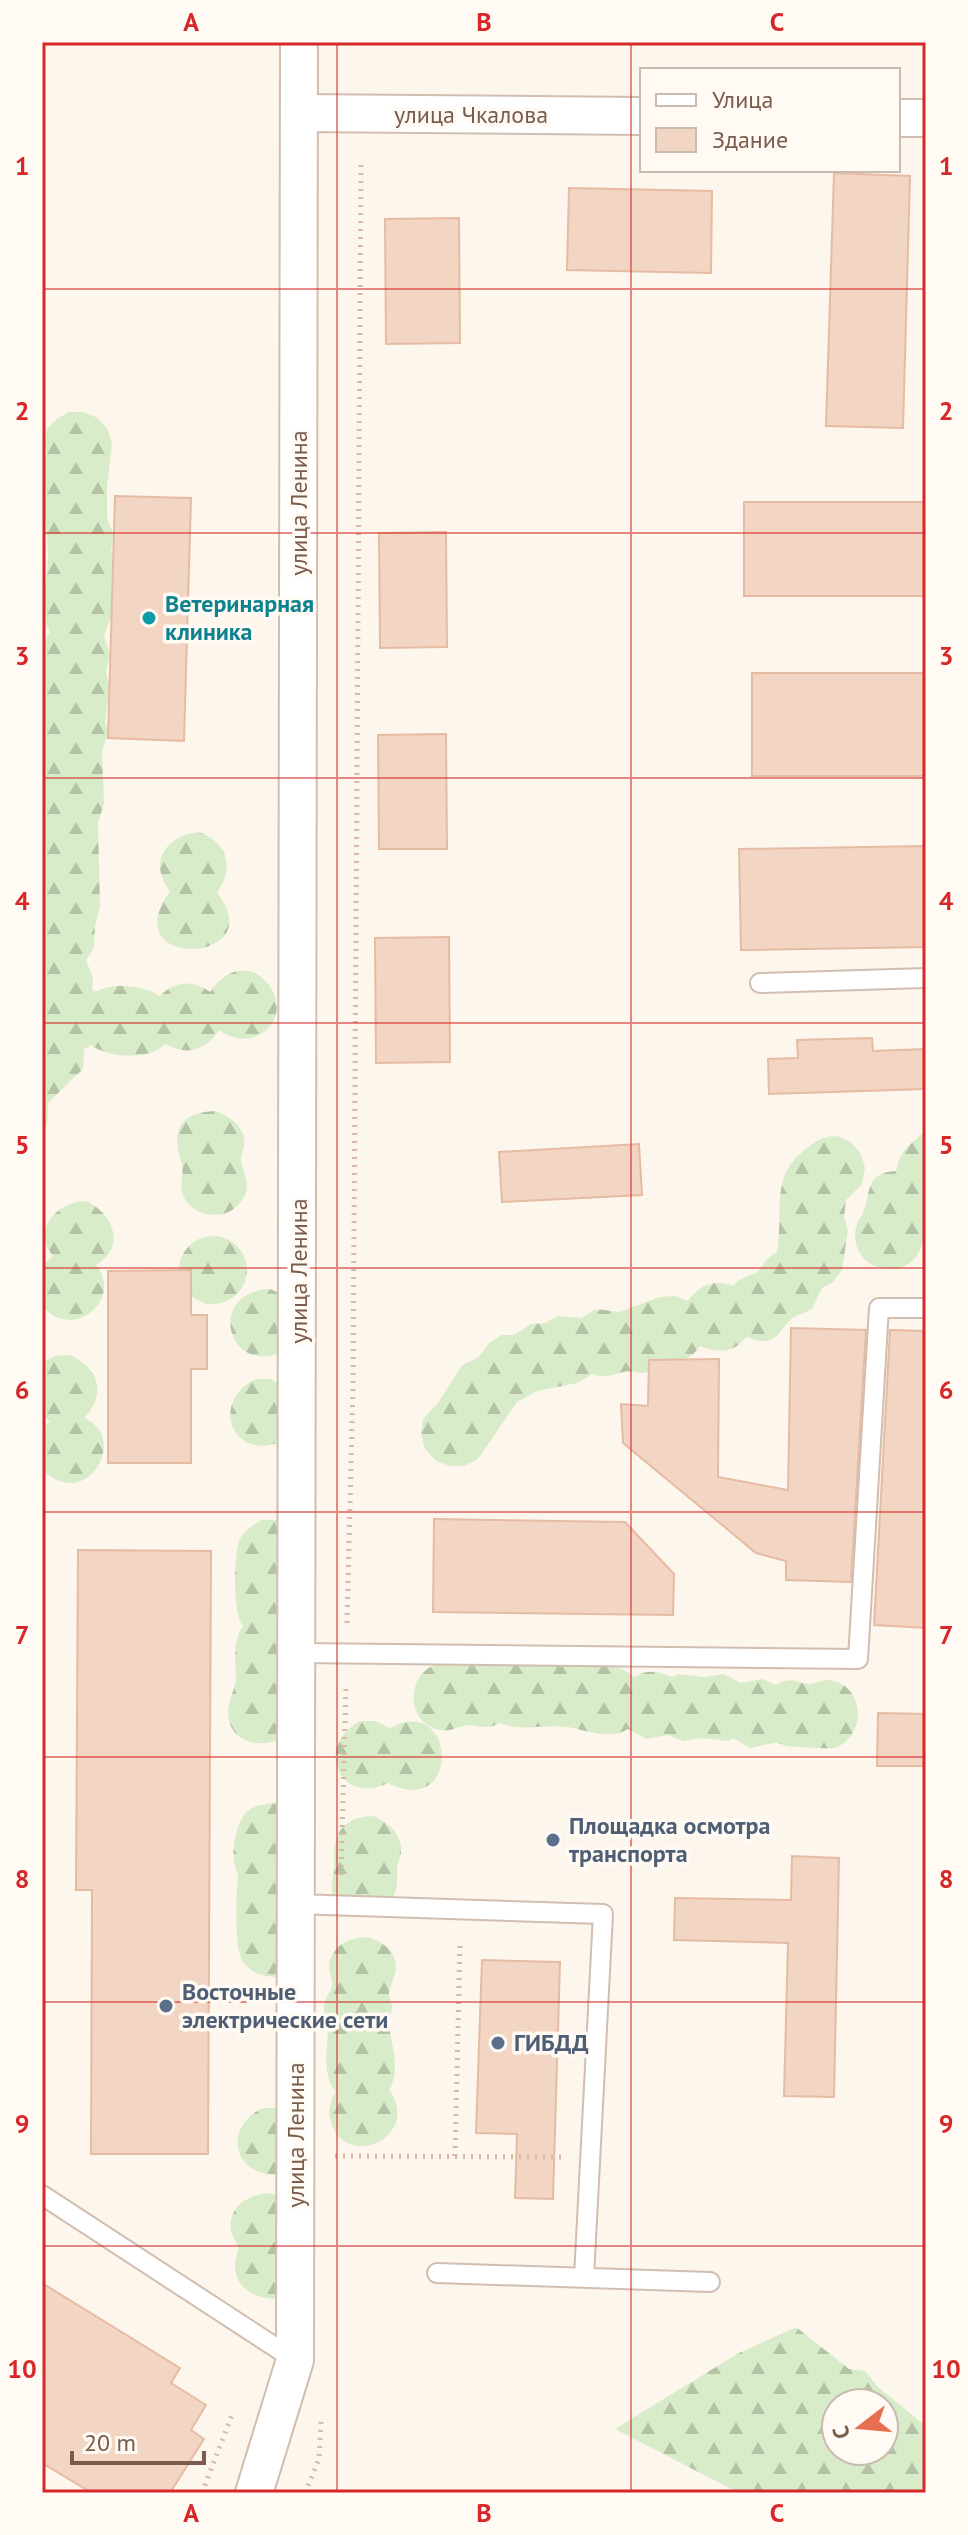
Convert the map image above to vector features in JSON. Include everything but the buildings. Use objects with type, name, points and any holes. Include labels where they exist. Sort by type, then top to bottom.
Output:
[{"type":"street","name":"улица Ленина","points":[[254,2493],[295,2360],[299,1653],[299,42]]},
{"type":"street","name":"улица Чкалова","points":[[299,113],[640,116]]},
{"type":"street","points":[[900,118],[926,118]]},
{"type":"lane","points":[[760,983],[926,978]]},
{"type":"lane","points":[[299,1653],[858,1659],[879,1308],[926,1308]]},
{"type":"lane","points":[[296,1904],[603,1914],[584,2277]]},
{"type":"lane","points":[[42,2195],[295,2360]]},
{"type":"lane","points":[[437,2273],[710,2282]]},
{"type":"path","points":[[340,1905],[353,1371],[361,159]]},
{"type":"path","points":[[455,2156],[461,1909]]},
{"type":"path","points":[[334,2170],[335,2140]]},
{"type":"path","points":[[334,2156],[572,2157]]},
{"type":"path","points":[[305,2493],[319,2459],[322,2413]]},
{"type":"green space","points":[[69,412],[84,412],[98,418],[108,430],[112,444],[107,518],[114,535],[111,550],[115,564],[111,583],[113,611],[104,636],[110,654],[106,672],[110,688],[105,722],[108,732],[102,752],[104,803],[98,823],[100,907],[94,948],[86,960],[93,978],[92,989],[95,992],[128,986],[160,996],[172,987],[191,984],[210,992],[226,976],[242,970],[257,974],[268,984],[275,998],[276,1013],[270,1027],[254,1037],[236,1038],[219,1030],[208,1043],[195,1049],[181,1050],[165,1044],[149,1053],[128,1056],[107,1053],[91,1045],[84,1049],[83,1069],[48,1103],[47,1125],[42,1132],[42,686],[43,652],[50,632],[44,613],[48,554],[43,470],[46,433],[53,423]]},
{"type":"green space","points":[[200,832],[217,843],[226,858],[226,875],[217,893],[229,917],[226,934],[212,945],[193,949],[174,946],[161,935],[158,917],[170,891],[160,870],[164,852],[170,844],[188,834]]},
{"type":"green space","points":[[215,1111],[227,1116],[243,1133],[241,1159],[247,1187],[233,1210],[217,1215],[193,1208],[183,1195],[177,1143],[180,1127],[185,1121],[192,1116]]},
{"type":"green space","points":[[926,1128],[927,1209],[920,1250],[912,1261],[900,1268],[874,1266],[862,1256],[855,1241],[857,1224],[870,1186],[878,1176],[896,1171],[905,1150]]},
{"type":"green space","points":[[837,1136],[851,1142],[861,1154],[865,1168],[862,1184],[846,1200],[844,1217],[848,1230],[842,1270],[833,1282],[822,1288],[812,1309],[794,1317],[771,1340],[746,1337],[736,1347],[725,1350],[700,1346],[687,1358],[642,1373],[592,1374],[577,1383],[537,1391],[517,1402],[478,1459],[464,1466],[449,1466],[435,1460],[425,1449],[421,1434],[423,1419],[438,1403],[462,1365],[479,1357],[489,1343],[502,1335],[514,1335],[531,1324],[545,1323],[558,1316],[581,1318],[596,1309],[619,1312],[660,1297],[675,1296],[688,1301],[708,1285],[720,1283],[733,1286],[757,1272],[777,1252],[781,1187],[791,1164],[816,1141]]},
{"type":"green space","points":[[86,1201],[109,1222],[114,1240],[106,1258],[96,1265],[103,1278],[104,1291],[100,1302],[92,1312],[68,1320],[55,1316],[42,1306],[42,1266],[53,1256],[47,1246],[46,1227],[50,1219],[66,1206]]},
{"type":"green space","points":[[220,1236],[241,1251],[247,1270],[245,1283],[237,1294],[220,1304],[206,1304],[189,1294],[181,1283],[179,1263],[189,1246],[200,1238]]},
{"type":"green space","points":[[270,1289],[284,1295],[287,1350],[267,1356],[250,1354],[238,1345],[232,1332],[231,1318],[237,1304],[249,1294]]},
{"type":"green space","points":[[70,1355],[80,1360],[93,1375],[96,1400],[84,1418],[98,1428],[103,1441],[103,1455],[96,1468],[86,1478],[73,1483],[58,1480],[42,1468],[42,1429],[50,1421],[42,1416],[42,1363],[55,1356]]},
{"type":"green space","points":[[255,1379],[270,1379],[284,1385],[286,1439],[269,1445],[254,1445],[242,1439],[234,1429],[230,1417],[232,1403],[240,1390]]},
{"type":"green space","points":[[262,1520],[277,1520],[292,1526],[285,1737],[267,1743],[241,1738],[234,1732],[228,1712],[236,1679],[236,1643],[243,1626],[236,1597],[237,1548],[243,1534]]},
{"type":"green space","points":[[488,1660],[535,1665],[547,1662],[610,1666],[634,1677],[653,1672],[672,1677],[679,1674],[704,1677],[724,1674],[741,1683],[763,1679],[775,1685],[787,1681],[811,1684],[829,1680],[850,1691],[858,1711],[857,1723],[845,1742],[834,1748],[776,1743],[750,1748],[733,1738],[727,1741],[702,1738],[683,1741],[668,1735],[646,1739],[628,1729],[605,1734],[558,1726],[517,1727],[500,1723],[489,1727],[468,1725],[440,1730],[421,1719],[416,1710],[414,1690],[425,1671],[438,1664],[460,1665]]},
{"type":"green space","points":[[360,1721],[375,1721],[390,1728],[412,1722],[428,1727],[438,1739],[442,1756],[439,1772],[429,1785],[412,1790],[388,1783],[372,1788],[357,1787],[346,1781],[339,1771],[336,1758],[338,1745],[346,1732]]},
{"type":"green space","points":[[277,1803],[291,1809],[281,1977],[255,1972],[240,1955],[236,1922],[238,1877],[234,1863],[240,1821],[254,1807]]},
{"type":"green space","points":[[373,1816],[394,1830],[401,1847],[396,1890],[387,1907],[333,1897],[334,1850],[338,1834],[355,1819]]},
{"type":"green space","points":[[368,1937],[386,1946],[395,1960],[396,1970],[389,1993],[392,2008],[389,2022],[395,2074],[389,2090],[397,2107],[396,2121],[389,2134],[378,2142],[364,2146],[351,2145],[339,2137],[331,2122],[330,2107],[336,2092],[328,2077],[328,2027],[324,2006],[332,1986],[329,1964],[335,1951],[347,1941]]},
{"type":"green space","points":[[262,2108],[277,2108],[291,2114],[281,2175],[265,2174],[252,2168],[238,2150],[241,2128],[249,2117]]},
{"type":"green space","points":[[271,2193],[286,2199],[279,2299],[255,2295],[243,2287],[236,2274],[238,2247],[231,2230],[233,2214],[242,2202]]},
{"type":"green space","points":[[796,2327],[849,2369],[865,2371],[878,2387],[820,2387],[820,2467],[900,2467],[900,2405],[926,2426],[926,2493],[739,2493],[615,2429],[737,2354]]},
{"type":"place","name":"Ветеринарная клиника","points":[[149,618]]},
{"type":"place","name":"Площадка осмотра транспорта","points":[[553,1840]]},
{"type":"place","name":"Восточные электрические сети","points":[[166,2006]]},
{"type":"place","name":"ГИБДД","points":[[498,2043]]}]
